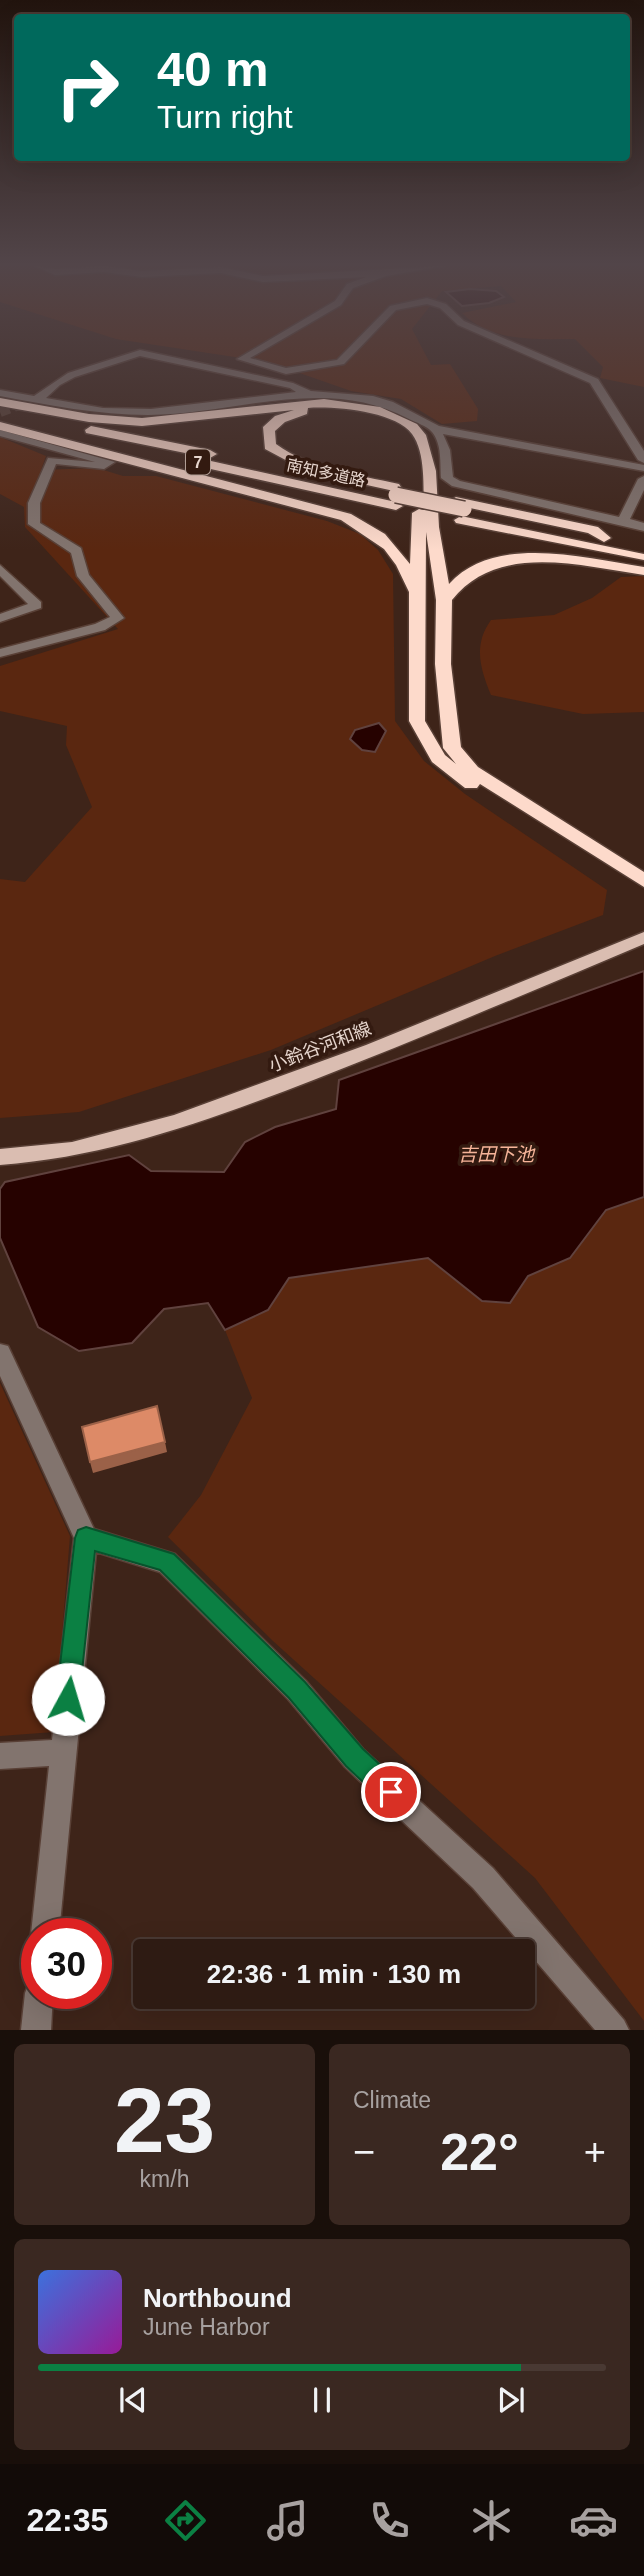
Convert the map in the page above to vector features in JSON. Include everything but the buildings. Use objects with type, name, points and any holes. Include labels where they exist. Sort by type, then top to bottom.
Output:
[{"type":"highway","points":[[0,402],[89,418],[142,422],[174,421],[303,403],[360,407],[389,415],[420,435],[426,452],[432,527],[444,600],[443,664],[452,748],[472,771],[644,881]]},
{"type":"highway","name":"南知多道路","points":[[0,410],[644,547]]},
{"type":"highway","points":[[395,496],[290,460],[270,446],[268,430],[272,424],[294,413],[343,410],[387,422],[412,443],[418,474],[417,721],[438,758],[476,788],[644,897]]},
{"type":"highway","name":"南知多道路","points":[[0,420],[395,496]]},
{"type":"highway","points":[[0,426],[346,517],[369,528],[388,542],[402,559],[416,594]]},
{"type":"highway","name":"南知多道路","points":[[460,510],[644,558]]},
{"type":"highway","points":[[444,600],[471,572],[496,563],[555,559],[644,571]]},
{"type":"main road","name":"小鈴谷河和線","points":[[0,1157],[87,1145],[145,1131],[232,1103],[431,1026],[644,938]]},
{"type":"street","points":[[35,399],[50,393],[57,383],[110,361]]},
{"type":"street","points":[[178,361],[293,386],[309,394]]},
{"type":"street","points":[[249,361],[286,371],[341,361]]},
{"type":"street","points":[[549,361],[594,380],[644,460]]},
{"type":"street","points":[[245,375],[261,364]]},
{"type":"street","points":[[0,393],[103,411],[151,412],[309,394],[379,401],[421,419],[436,429],[644,468]]},
{"type":"street","points":[[436,429],[444,450],[447,478],[456,484],[644,527]]},
{"type":"street","points":[[0,433],[109,462],[104,466],[52,460],[34,503],[34,524],[77,551],[83,576],[118,618],[100,627],[0,653]]},
{"type":"street","points":[[622,522],[644,480]]},
{"type":"street","points":[[0,569],[36,605],[0,618]]},
{"type":"street","points":[[0,1353],[86,1538],[46,1918]]},
{"type":"street","points":[[86,1538],[167,1562],[297,1690],[354,1758],[483,1878],[614,2030]]},
{"type":"street","points":[[0,1756],[62,1752]]},
{"type":"street","points":[[36,2030],[38,2009]]},
{"type":"shaded area","points":[[260,361],[429,361],[431,365],[450,364],[478,409],[477,421],[442,424],[401,399],[351,391]]},
{"type":"shaded area","points":[[597,361],[644,361],[644,387],[600,378],[603,367]]},
{"type":"shaded area","points":[[0,437],[46,456],[41,470],[97,468],[123,476],[156,476],[327,521],[360,534],[378,550],[393,574],[395,721],[424,761],[465,794],[607,890],[603,915],[495,956],[271,1050],[79,1112],[0,1118],[0,879],[25,882],[92,807],[66,745],[67,726],[0,711],[0,666],[118,629],[25,527],[24,507],[0,494]]},
{"type":"shaded area","points":[[644,576],[644,712],[583,714],[491,695],[481,666],[480,648],[485,629],[491,620],[554,615],[592,598],[621,577]]},
{"type":"shaded area","points":[[644,1197],[644,2021],[535,1878],[273,1641],[168,1537],[201,1495],[252,1398],[225,1330],[268,1310],[289,1278],[428,1258],[482,1301],[528,1276],[570,1258],[606,1210]]},
{"type":"shaded area","points":[[0,1383],[70,1536],[54,1732],[0,1736]]},
{"type":"water","points":[[379,723],[386,731],[375,752],[362,750],[350,739],[355,730]]},
{"type":"water","name":"吉田下池","points":[[644,971],[644,1197],[606,1210],[570,1258],[528,1276],[510,1303],[482,1301],[428,1258],[289,1278],[268,1310],[225,1330],[208,1303],[164,1309],[132,1343],[79,1351],[38,1327],[0,1238],[0,1189],[5,1182],[129,1155],[151,1171],[224,1172],[245,1142],[275,1127],[336,1109],[339,1080]]},
{"type":"tunnel","points":[[0,412],[35,399]]},
{"type":"route","points":[[68,1699],[86,1538],[167,1562],[297,1690],[354,1758],[391,1792]]}]
